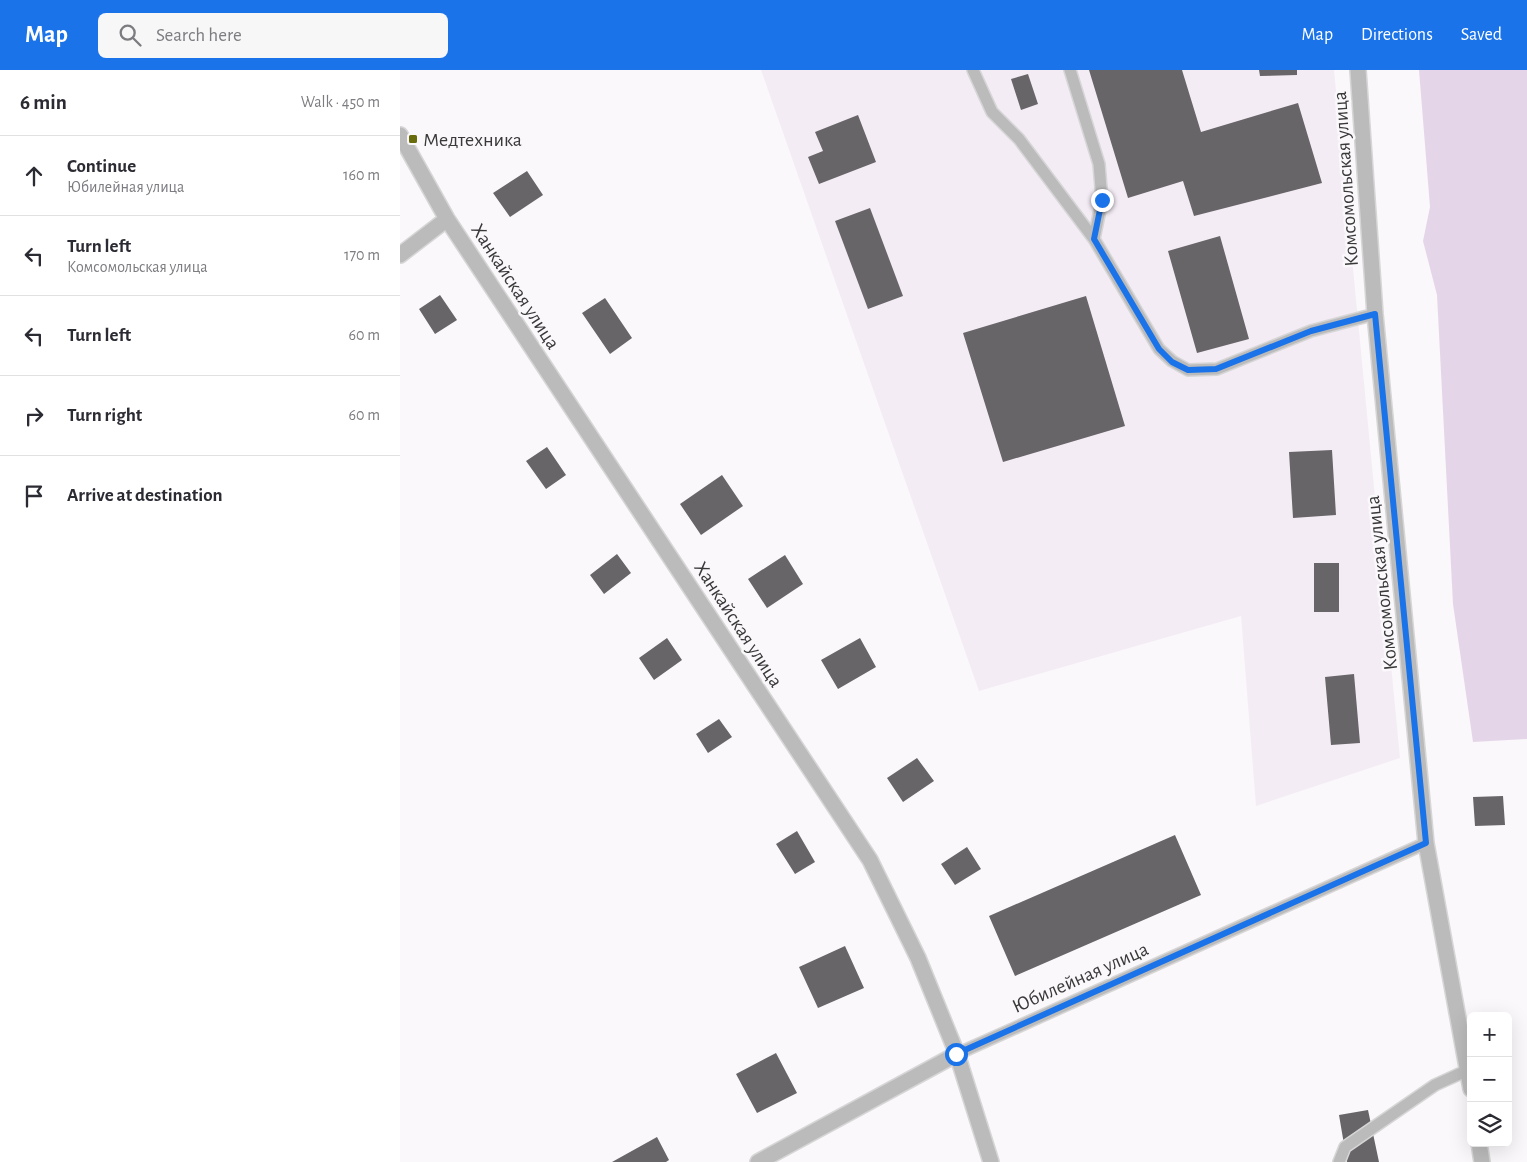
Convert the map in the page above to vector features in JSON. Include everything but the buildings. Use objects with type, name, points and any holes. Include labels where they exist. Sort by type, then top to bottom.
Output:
[{"type":"street","name":"Комсомольская улица","points":[[1358,70],[1375,314],[1426,843],[1467,1065]]},
{"type":"street","name":"Ханкайская улица","points":[[400,135],[447,219],[870,860],[918,958],[956,1054],[991,1162]]},
{"type":"street","points":[[400,255],[447,219]]},
{"type":"street","name":"Юбилейная улица","points":[[758,1162],[956,1054]]},
{"type":"street","points":[[1480,1147],[1482,1162]]},
{"type":"lane","points":[[973,70],[992,112],[1019,139],[1094,239],[1159,349],[1172,362],[1188,370],[1216,369],[1311,331],[1375,314]]},
{"type":"lane","points":[[1070,70],[1099,164],[1102,200],[1094,239]]},
{"type":"lane","name":"Юбилейная улица","points":[[956,1054],[1426,843]]},
{"type":"lane","points":[[1339,1162],[1345,1147],[1435,1085],[1467,1070]]},
{"type":"shaded area","points":[[761,70],[1334,70],[1400,758],[1256,806],[1241,616],[979,691]]},
{"type":"shaded area","points":[[1419,70],[1527,70],[1527,739],[1473,742],[1453,604],[1437,295],[1423,241],[1430,207]]},
{"type":"place","name":"Медтехника","points":[[413,139]]},
{"type":"route","points":[[956,1054],[1426,843],[1375,314],[1311,331],[1216,369],[1188,370],[1172,362],[1159,349],[1094,239],[1102,200]]}]
